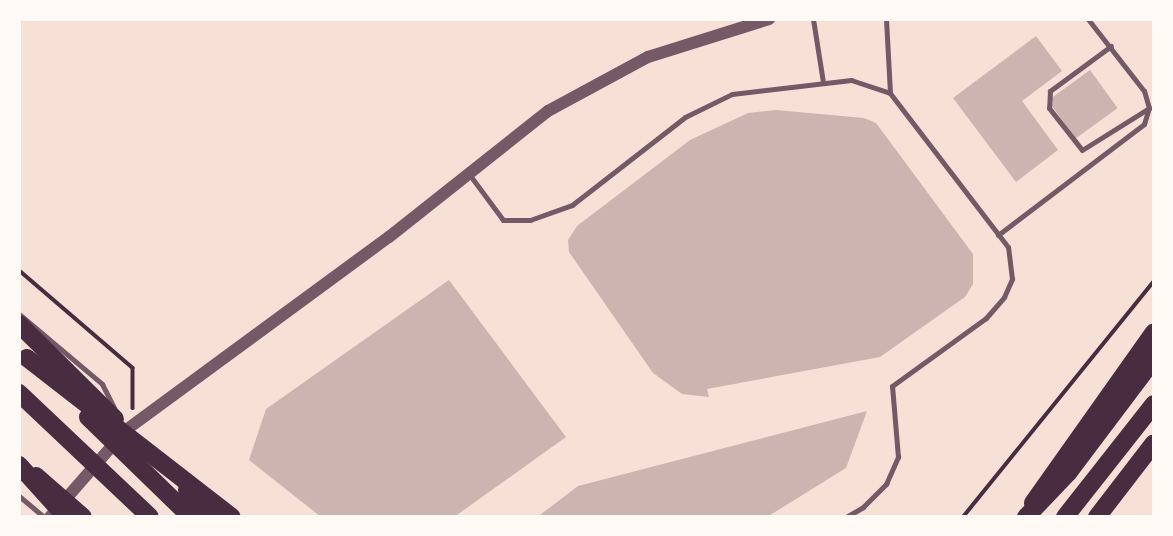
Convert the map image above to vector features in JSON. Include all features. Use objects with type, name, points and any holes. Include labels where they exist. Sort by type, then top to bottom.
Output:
[{"type":"main road","points":[[19,324],[129,427],[214,517]]},
{"type":"main road","points":[[1024,517],[1154,331]]},
{"type":"main road","points":[[23,355],[191,517]]},
{"type":"main road","points":[[23,355],[232,517]]},
{"type":"main road","points":[[1024,517],[1068,473],[1154,359]]},
{"type":"main road","points":[[19,393],[150,517]]},
{"type":"main road","points":[[1065,517],[1154,404]]},
{"type":"main road","points":[[1097,517],[1154,443]]},
{"type":"main road","points":[[19,464],[66,508],[83,517]]},
{"type":"street","points":[[50,517],[66,508],[129,427],[469,174],[548,111],[594,83],[696,39],[769,19]]},
{"type":"lane","points":[[813,19],[823,82]]},
{"type":"lane","points":[[886,19],[890,93]]},
{"type":"lane","points":[[999,235],[1130,138],[1144,124],[1149,108],[1144,91],[1088,19]]},
{"type":"lane","points":[[1111,46],[1050,91],[1049,108],[1082,150],[1149,108]]},
{"type":"lane","points":[[469,174],[503,220],[530,220],[572,205],[685,117],[732,94],[851,80],[890,93],[999,235],[1013,261],[1012,279],[1004,297],[986,317],[892,386],[898,457],[886,484],[863,508],[846,517]]},
{"type":"lane","points":[[19,314],[102,384],[129,427]]},
{"type":"lane","points":[[19,496],[44,517]]},
{"type":"lane","points":[[506,517],[513,517]]},
{"type":"path","points":[[19,270],[133,368],[129,427]]},
{"type":"path","points":[[963,517],[1154,281]]},
{"type":"building","points":[[1036,36],[1062,71],[1022,101],[1058,150],[1016,182],[953,98]]},
{"type":"building","points":[[1090,70],[1118,108],[1076,139],[1048,101]]},
{"type":"building","points":[[776,110],[864,118],[876,123],[973,254],[973,284],[965,297],[880,357],[707,389],[709,397],[682,394],[653,373],[569,252],[568,240],[577,226],[690,140],[748,113]]},
{"type":"building","points":[[449,280],[566,437],[454,517],[321,517],[249,460],[266,409]]},
{"type":"building","points":[[867,411],[846,468],[767,517],[540,515],[578,486]]}]
